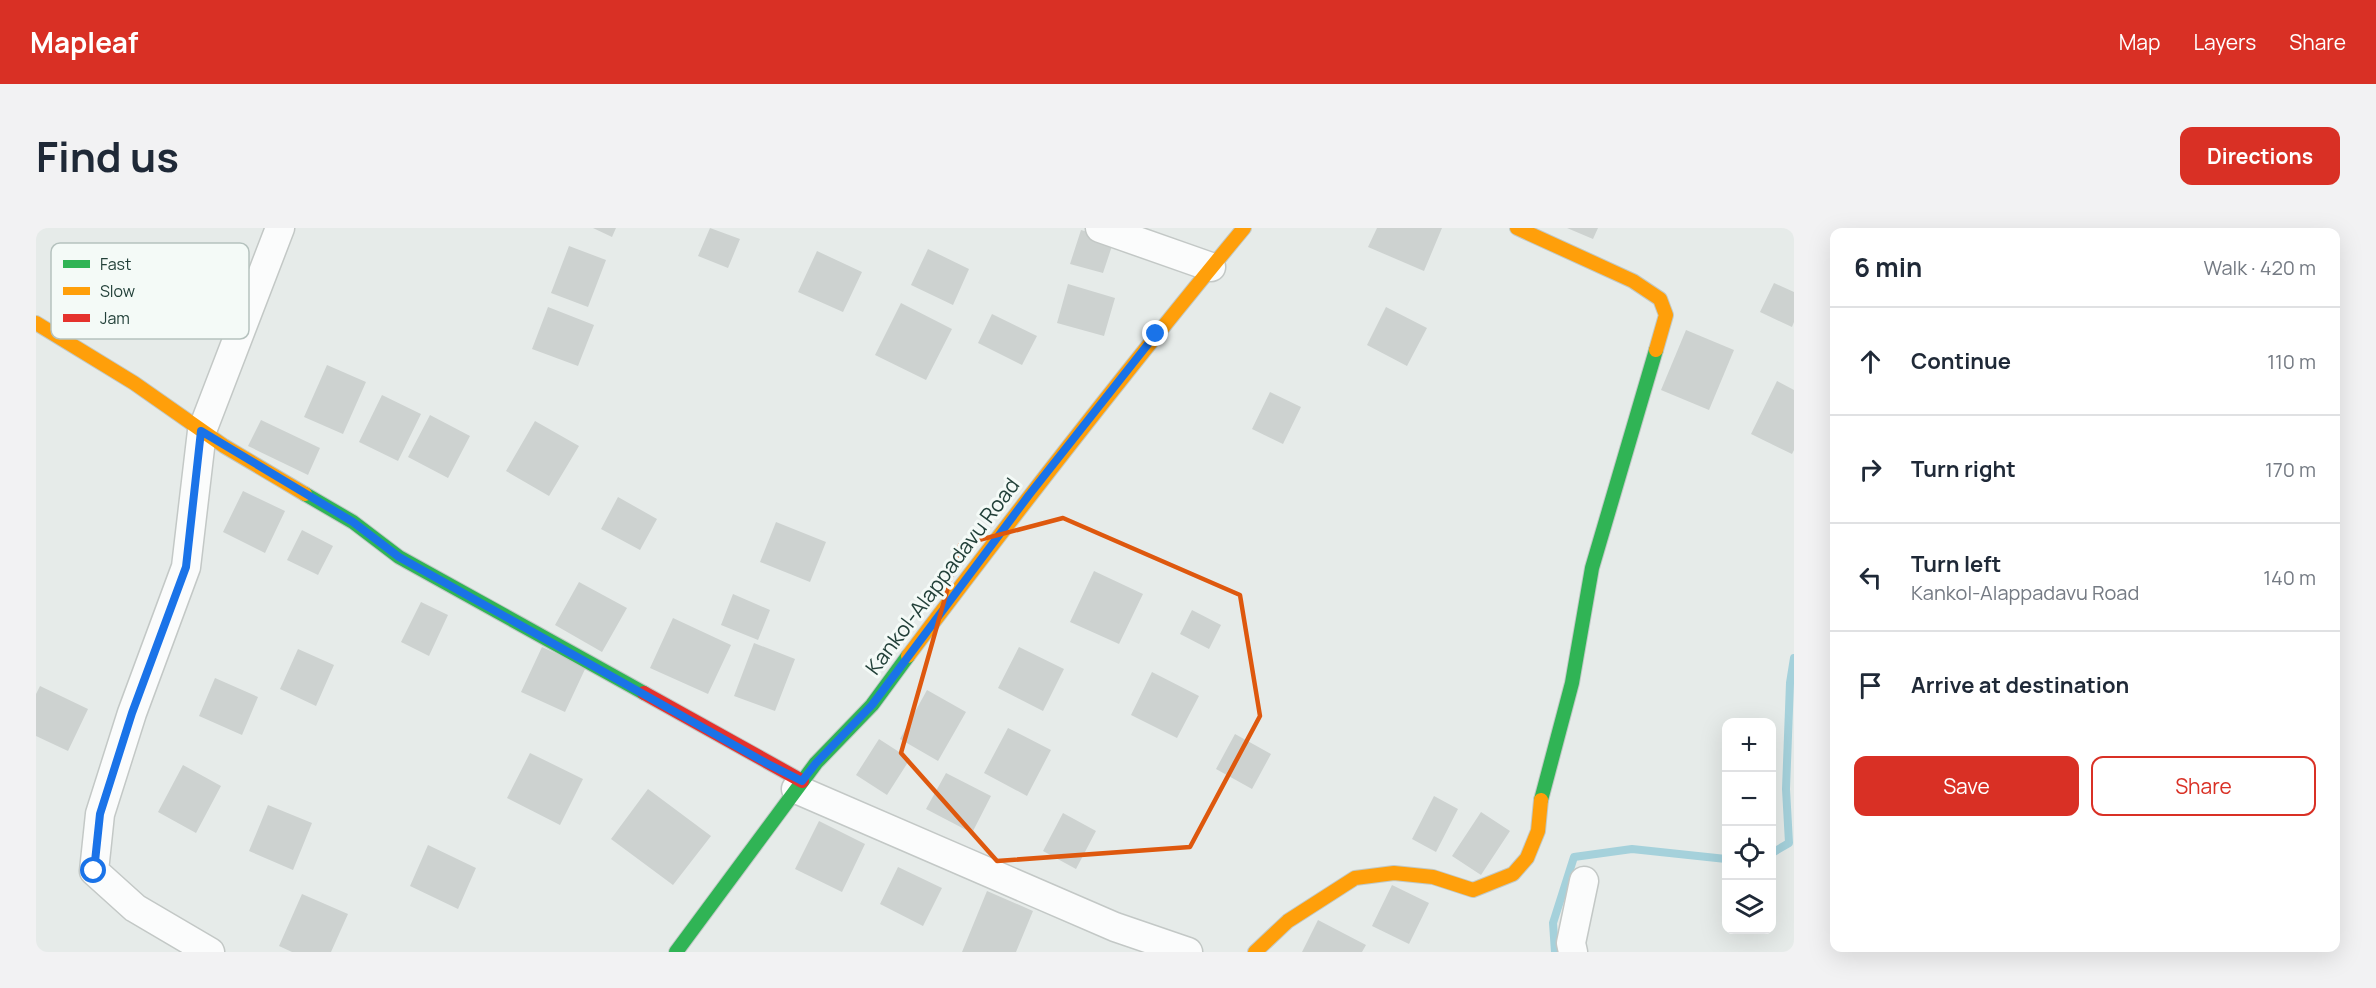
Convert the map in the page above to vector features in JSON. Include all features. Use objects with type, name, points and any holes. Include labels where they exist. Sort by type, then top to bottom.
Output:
[{"type":"street","points":[[249,308],[280,228]]},
{"type":"street","points":[[1100,228],[1211,267]]},
{"type":"street","name":"Kankol-Alappadavu Road","points":[[676,952],[816,763],[872,705],[1029,495],[1244,228]]},
{"type":"street","points":[[1255,952],[1288,921],[1355,878],[1394,873],[1404,874],[1433,877],[1473,890],[1514,874],[1527,858],[1538,831],[1542,791],[1572,683],[1592,568],[1666,315],[1660,299],[1633,281],[1517,228]]},
{"type":"street","points":[[36,323],[51,332]]},
{"type":"street","points":[[62,339],[134,383],[201,431],[353,522],[409,563],[799,785],[1115,927],[1188,952]]},
{"type":"street","points":[[210,952],[135,908],[94,871],[100,814],[132,713],[186,567],[201,431],[237,339]]},
{"type":"street","points":[[1573,952],[1571,943],[1584,880]]},
{"type":"highlighted area","points":[[1063,518],[1240,595],[1260,716],[1190,847],[997,861],[901,753],[960,545]]},
{"type":"building","points":[[593,228],[616,228],[612,237]]},
{"type":"building","points":[[710,228],[740,239],[728,268],[698,256]]},
{"type":"building","points":[[1377,228],[1442,228],[1424,271],[1368,247]]},
{"type":"building","points":[[1567,228],[1598,228],[1593,239]]},
{"type":"building","points":[[1081,230],[1114,240],[1103,273],[1070,264]]},
{"type":"building","points":[[569,246],[606,260],[588,307],[551,293]]},
{"type":"building","points":[[928,249],[969,269],[953,305],[911,285]]},
{"type":"building","points":[[817,251],[862,272],[843,312],[798,292]]},
{"type":"building","points":[[1774,283],[1794,292],[1792,327],[1760,312]]},
{"type":"building","points":[[1068,284],[1115,298],[1104,336],[1057,323]]},
{"type":"building","points":[[901,303],[952,329],[926,380],[875,355]]},
{"type":"building","points":[[548,307],[594,325],[578,366],[532,349]]},
{"type":"building","points":[[1386,307],[1427,328],[1407,366],[1367,345]]},
{"type":"building","points":[[992,314],[1037,336],[1022,365],[978,343]]},
{"type":"building","points":[[1686,330],[1734,350],[1709,410],[1661,390]]},
{"type":"building","points":[[327,365],[366,382],[343,434],[304,417]]},
{"type":"building","points":[[1777,381],[1794,390],[1794,450],[1792,454],[1751,434]]},
{"type":"building","points":[[1270,392],[1301,407],[1283,444],[1252,429]]},
{"type":"building","points":[[382,395],[421,414],[398,461],[359,442]]},
{"type":"building","points":[[430,415],[470,436],[448,478],[408,457]]},
{"type":"building","points":[[261,420],[320,448],[308,475],[248,446]]},
{"type":"building","points":[[535,421],[579,446],[549,496],[506,471]]},
{"type":"building","points":[[243,491],[285,511],[265,553],[223,532]]},
{"type":"building","points":[[618,497],[657,519],[640,550],[601,529]]},
{"type":"building","points":[[776,522],[826,542],[810,582],[760,562]]},
{"type":"building","points":[[302,530],[333,546],[318,575],[287,560]]},
{"type":"building","points":[[1094,571],[1143,594],[1119,644],[1070,622]]},
{"type":"building","points":[[579,582],[627,608],[602,652],[555,625]]},
{"type":"building","points":[[733,594],[770,610],[758,640],[721,625]]},
{"type":"building","points":[[421,602],[448,615],[429,656],[401,642]]},
{"type":"building","points":[[1192,610],[1221,625],[1209,649],[1180,634]]},
{"type":"building","points":[[673,618],[731,645],[708,694],[650,668]]},
{"type":"building","points":[[754,643],[795,659],[775,711],[734,696]]},
{"type":"building","points":[[542,647],[586,667],[565,712],[521,692]]},
{"type":"building","points":[[1019,647],[1064,669],[1043,711],[998,688]]},
{"type":"building","points":[[298,649],[334,665],[316,706],[280,689]]},
{"type":"building","points":[[1152,672],[1199,696],[1177,738],[1131,715]]},
{"type":"building","points":[[215,678],[258,697],[242,735],[199,716]]},
{"type":"building","points":[[40,686],[88,709],[68,751],[36,736],[36,694]]},
{"type":"building","points":[[927,690],[966,712],[938,761],[900,739]]},
{"type":"building","points":[[1008,728],[1051,750],[1027,796],[984,773]]},
{"type":"building","points":[[1235,734],[1271,754],[1252,789],[1216,769]]},
{"type":"building","points":[[879,739],[910,759],[887,795],[856,775]]},
{"type":"building","points":[[530,753],[583,779],[560,825],[507,798]]},
{"type":"building","points":[[183,765],[221,786],[196,833],[158,812]]},
{"type":"building","points":[[946,773],[991,796],[972,833],[926,809]]},
{"type":"building","points":[[648,789],[711,836],[673,885],[611,839]]},
{"type":"building","points":[[1434,796],[1458,809],[1436,852],[1412,839]]},
{"type":"building","points":[[268,805],[312,823],[293,870],[249,851]]},
{"type":"building","points":[[1481,812],[1510,831],[1481,875],[1452,856]]},
{"type":"building","points":[[1063,813],[1096,831],[1076,869],[1043,851]]},
{"type":"building","points":[[819,821],[865,844],[842,892],[795,869]]},
{"type":"building","points":[[428,845],[476,868],[458,909],[410,886]]},
{"type":"building","points":[[898,867],[942,888],[923,926],[880,904]]},
{"type":"building","points":[[1392,885],[1429,903],[1409,944],[1372,926]]},
{"type":"building","points":[[987,891],[1033,911],[1016,952],[962,952]]},
{"type":"building","points":[[302,894],[348,914],[331,952],[292,952],[279,946]]},
{"type":"building","points":[[1318,920],[1366,945],[1362,952],[1302,952]]},
{"type":"waterway","points":[[1776,851],[1789,843],[1786,789],[1790,683],[1794,658]]},
{"type":"waterway","points":[[1555,952],[1553,923],[1574,857],[1632,849],[1722,859]]},
{"type":"traffic: fast","points":[[1541,800],[1572,683],[1592,568],[1656,350]]},
{"type":"traffic: fast","points":[[305,494],[353,522],[399,557],[644,693]]},
{"type":"traffic: fast","points":[[676,952],[816,763],[872,705],[908,656]]},
{"type":"traffic: slow","points":[[908,656],[1073,440],[1244,228]]},
{"type":"traffic: slow","points":[[1517,228],[1633,281],[1660,299],[1666,315],[1656,350]]},
{"type":"traffic: slow","points":[[36,323],[51,332]]},
{"type":"traffic: slow","points":[[62,339],[134,383],[224,446],[305,494]]},
{"type":"traffic: slow","points":[[1255,952],[1288,921],[1355,878],[1394,873],[1433,877],[1473,890],[1513,874],[1527,858],[1538,831],[1541,800]]},
{"type":"traffic: jam","points":[[644,693],[802,781]]},
{"type":"route","points":[[94,871],[100,814],[132,713],[186,567],[201,431],[353,522],[399,557],[447,585],[802,781],[816,763],[872,705],[1029,495],[1156,334]]}]
